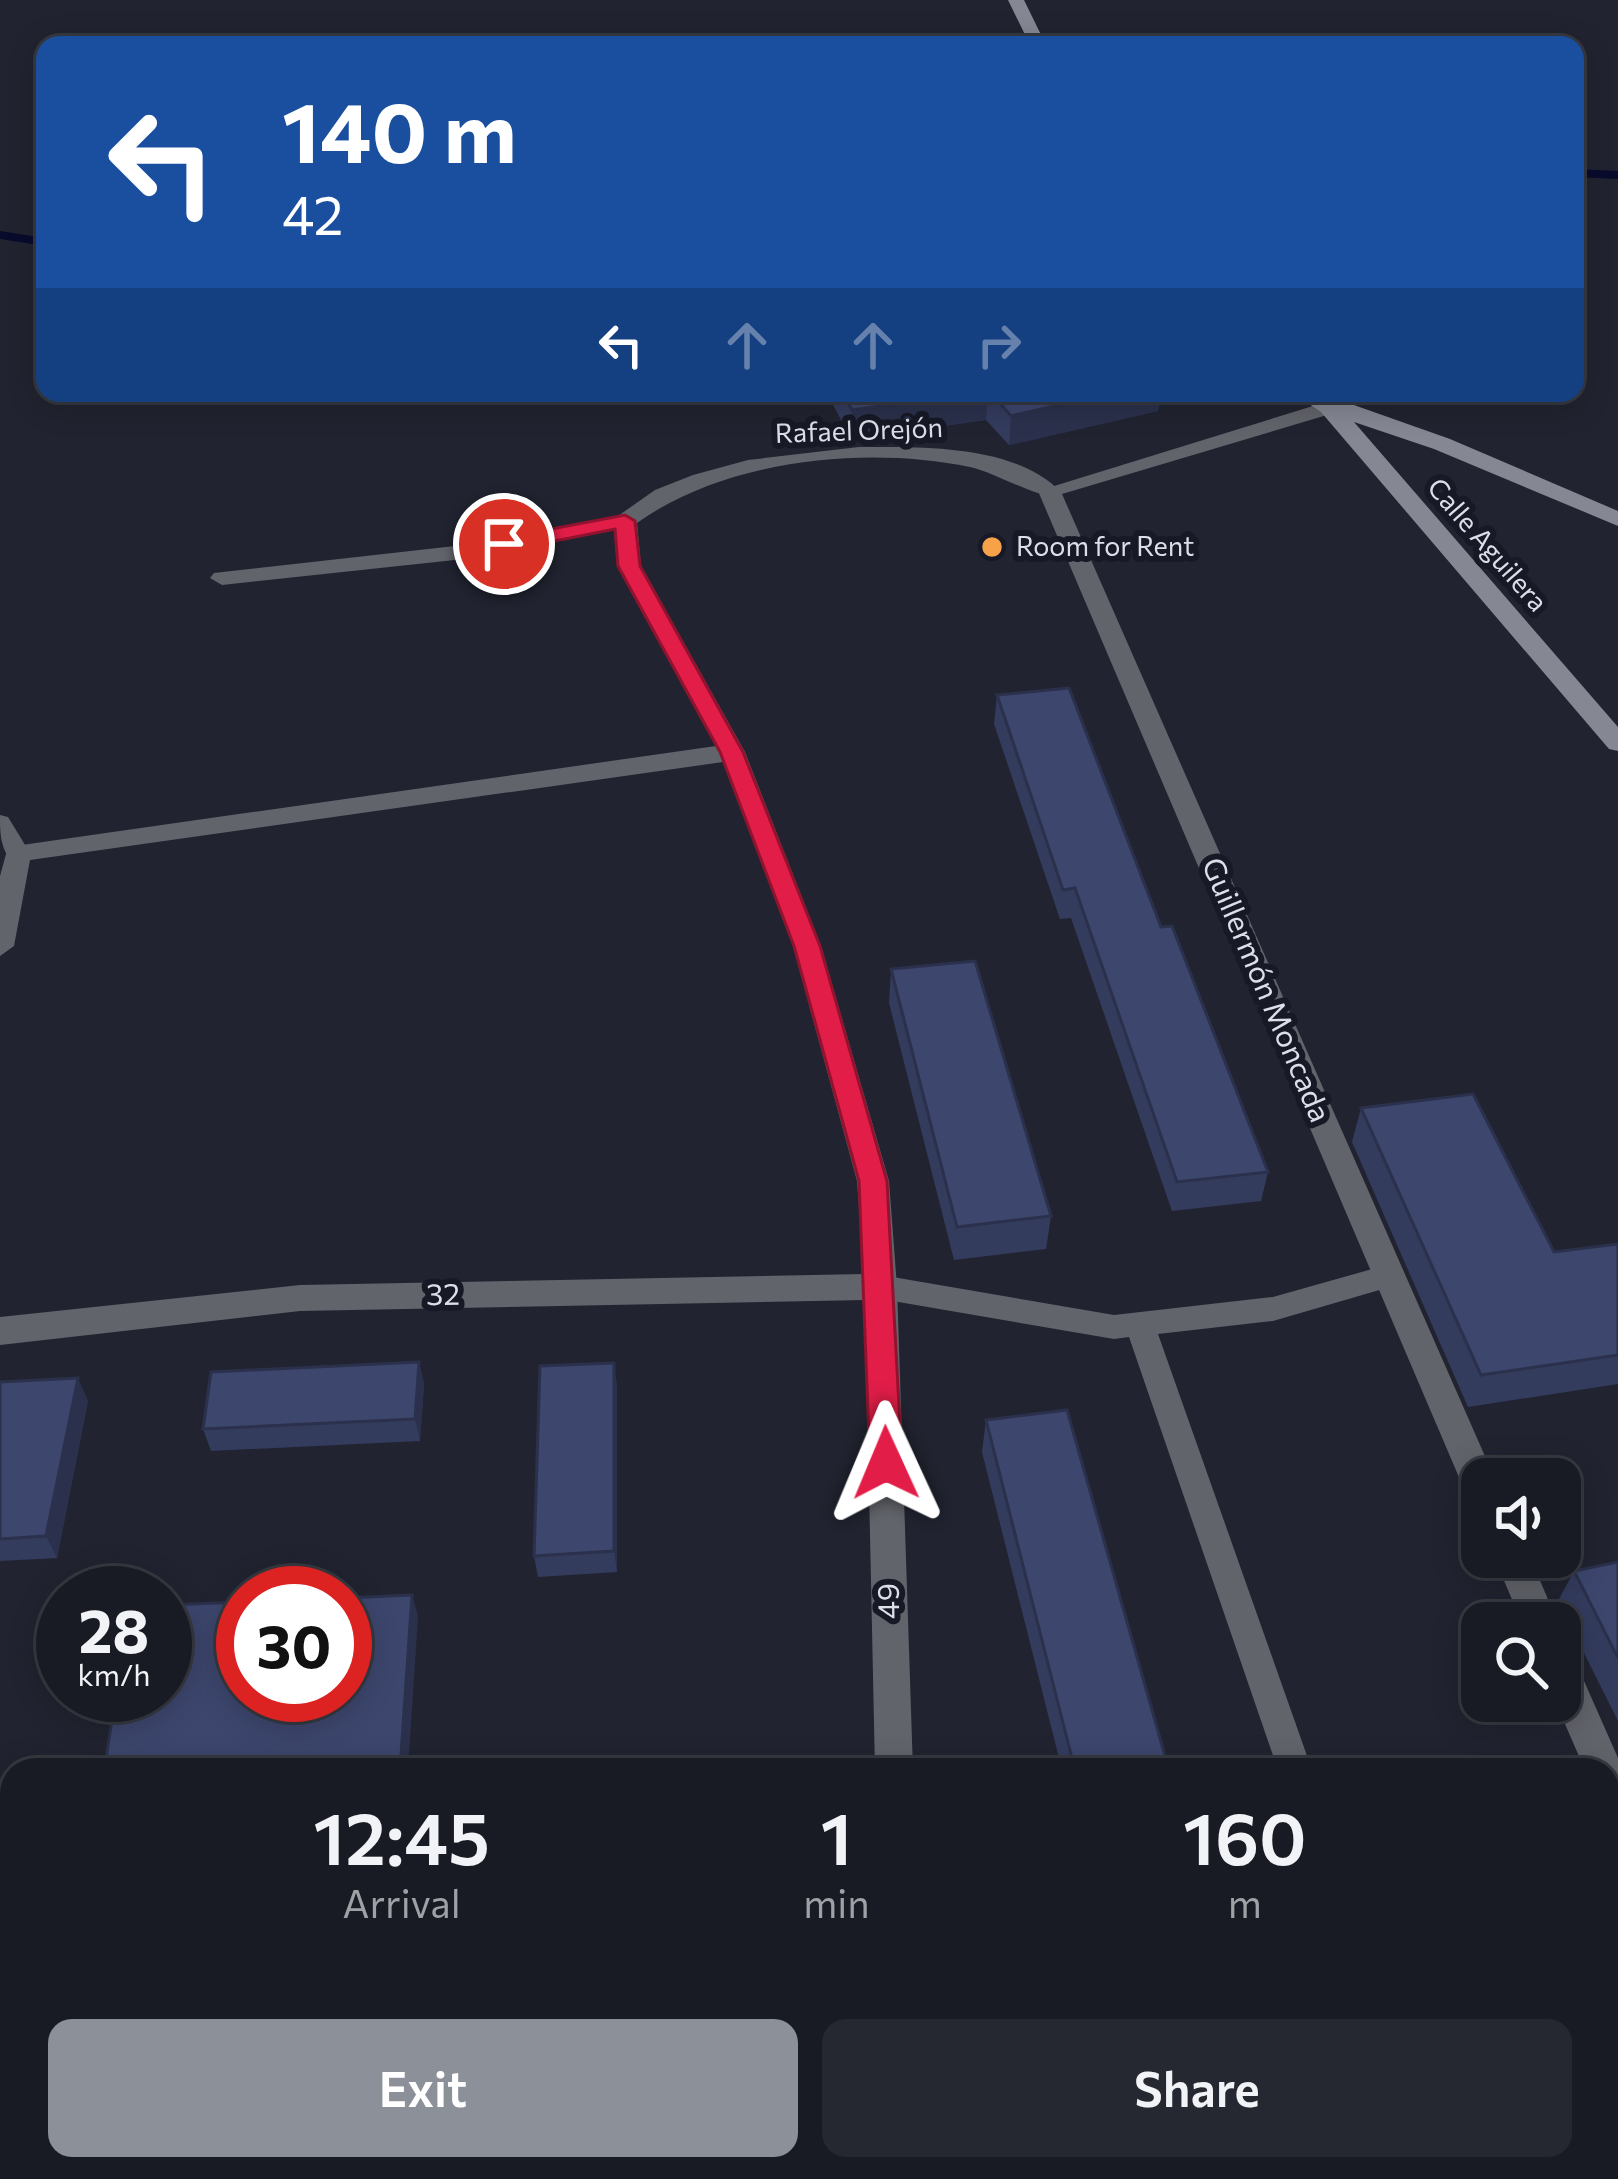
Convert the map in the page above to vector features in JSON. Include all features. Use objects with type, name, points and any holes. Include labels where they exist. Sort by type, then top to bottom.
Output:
[{"type":"main road","points":[[1016,0],[1034,36]]},
{"type":"main road","name":"Calle Aguilera","points":[[1320,402],[1618,743]]},
{"type":"main road","points":[[1329,407],[1456,450],[1618,519]]},
{"type":"main road","points":[[1388,476],[1406,458],[1456,450]]},
{"type":"street","points":[[1049,491],[1329,407]]},
{"type":"street","name":"Rafael Orejón","points":[[625,521],[664,495],[772,462],[882,454],[972,458],[1024,472],[1049,491]]},
{"type":"street","name":"Guillermón Moncada","points":[[1049,491],[1469,1458]]},
{"type":"street","points":[[222,578],[464,552],[625,521]]},
{"type":"street","name":"49","points":[[625,521],[629,566],[732,752],[807,946],[873,1181],[881,1287],[894,1758]]},
{"type":"street","points":[[0,946],[19,853],[732,752]]},
{"type":"street","name":"32","points":[[3,1332],[300,1298],[881,1287]]},
{"type":"street","points":[[1581,1717],[1599,1758]]},
{"type":"lane","points":[[0,823],[19,853]]},
{"type":"lane","points":[[881,1287],[1114,1327],[1273,1309],[1390,1276]]},
{"type":"lane","points":[[1140,1325],[1290,1758]]},
{"type":"building","points":[[848,402],[908,402],[852,410]]},
{"type":"building","points":[[999,402],[1072,402],[1011,416]]},
{"type":"building","points":[[1069,688],[1161,927],[1172,926],[1268,1172],[1177,1182],[1075,888],[1063,890],[997,695]]},
{"type":"building","points":[[975,961],[1051,1216],[957,1227],[891,969]]},
{"type":"building","points":[[1473,1094],[1554,1252],[1618,1244],[1618,1355],[1481,1375],[1361,1108]]},
{"type":"building","points":[[419,1362],[415,1419],[203,1429],[211,1372]]},
{"type":"building","points":[[614,1363],[614,1551],[534,1556],[540,1366]]},
{"type":"building","points":[[78,1378],[46,1536],[0,1539],[0,1382]]},
{"type":"building","points":[[1067,1410],[1166,1758],[1072,1758],[986,1420]]},
{"type":"building","points":[[1618,1562],[1618,1658],[1578,1578],[1581,1570]]},
{"type":"building","points":[[412,1595],[401,1758],[106,1758],[112,1722],[192,1722],[192,1604],[216,1603],[216,1722],[372,1722],[372,1597]]},
{"type":"waterway","points":[[1584,173],[1618,175]]},
{"type":"waterway","points":[[0,235],[36,241]]},
{"type":"place","name":"Room for Rent","points":[[992,547]]},
{"type":"route","points":[[504,544],[625,521],[629,566],[732,752],[807,946],[873,1181],[886,1463]]}]
